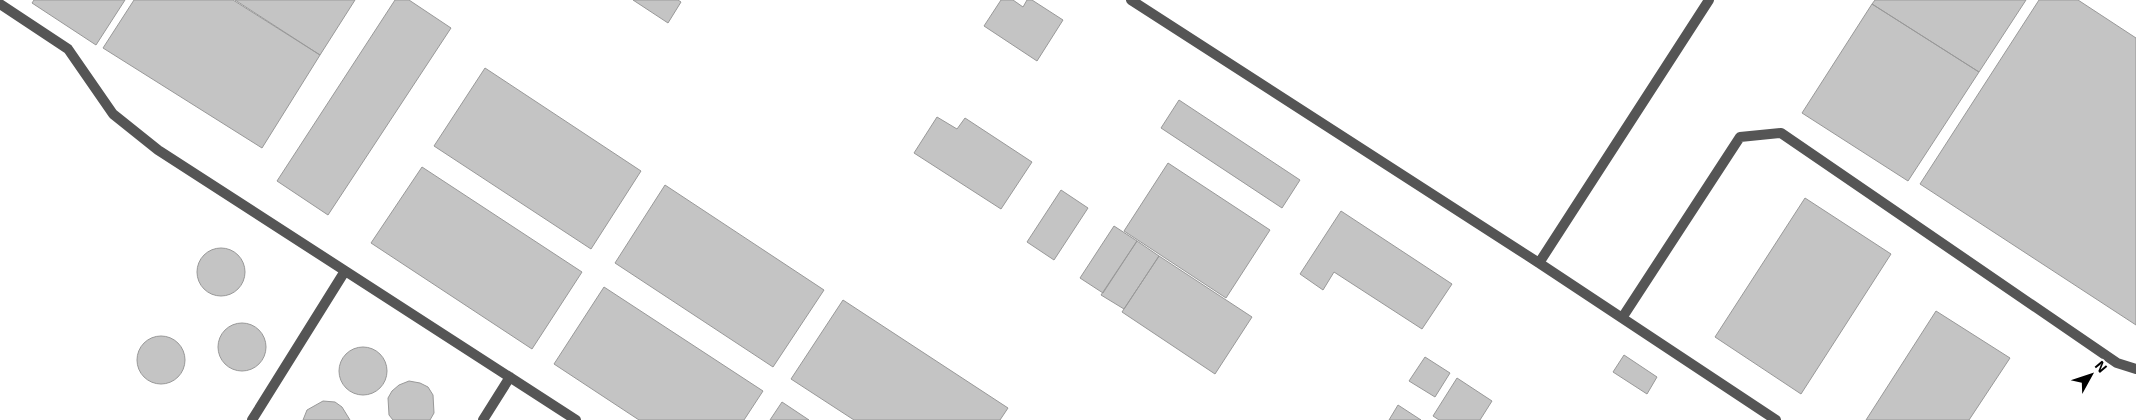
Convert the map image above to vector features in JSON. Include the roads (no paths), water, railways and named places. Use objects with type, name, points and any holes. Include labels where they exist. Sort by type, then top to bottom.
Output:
[{"type":"lane","points":[[1131,0],[1539,263],[1776,420]]},
{"type":"lane","points":[[1539,263],[1709,0]]},
{"type":"lane","points":[[0,4],[68,49],[113,114],[158,150],[576,420]]},
{"type":"lane","points":[[1622,318],[1740,137],[1781,133],[2117,363],[2136,369]]},
{"type":"lane","points":[[252,420],[345,271]]},
{"type":"lane","points":[[483,420],[510,377]]}]
